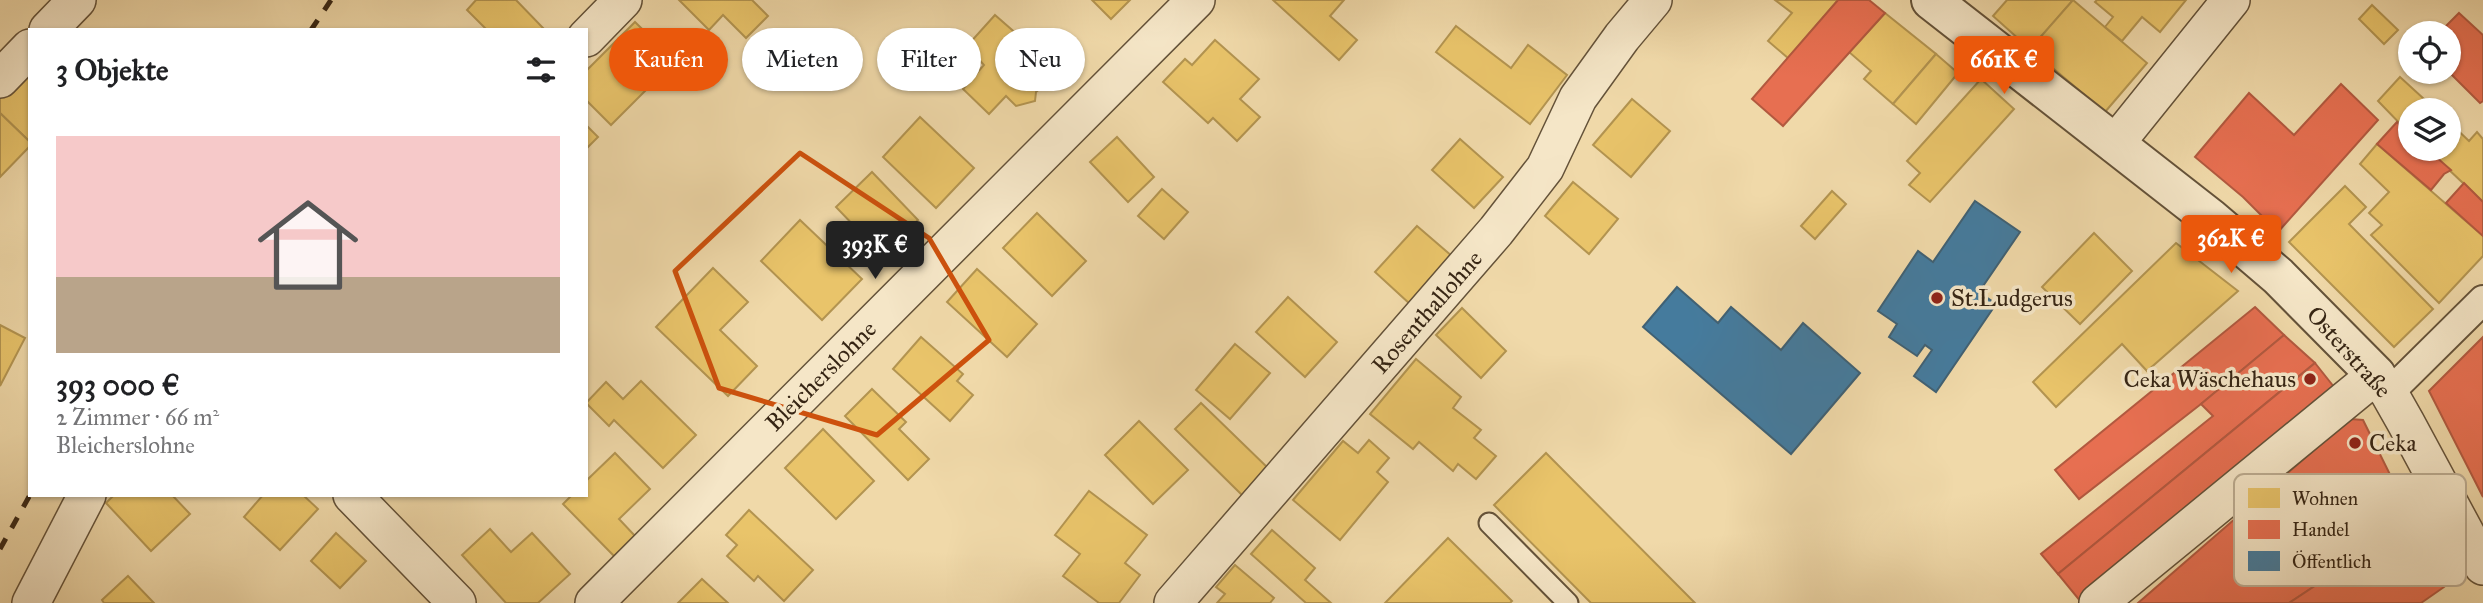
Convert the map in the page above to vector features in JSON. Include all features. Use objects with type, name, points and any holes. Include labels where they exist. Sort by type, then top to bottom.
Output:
[{"type":"street","points":[[588,36],[624,0]]},
{"type":"street","name":"Bleicherslohne","points":[[593,603],[1196,0]]},
{"type":"street","name":"Rosenthallohne","points":[[1173,603],[1496,231],[1545,168],[1578,98],[1622,37],[1653,0]]},
{"type":"street","name":"Osterstraße","points":[[1931,0],[2210,218],[2278,276],[2383,384],[2432,474]]},
{"type":"street","points":[[2115,144],[2231,0]]},
{"type":"street","points":[[51,28],[85,6]]},
{"type":"street","points":[[0,79],[28,50]]},
{"type":"street","points":[[2266,474],[2383,384],[2483,300]]},
{"type":"street","points":[[31,603],[86,497]]},
{"type":"street","points":[[354,497],[457,603]]},
{"type":"street","points":[[2098,603],[2234,498]]},
{"type":"street","name":"Osterstraße","points":[[2466,535],[2483,566]]},
{"type":"lane","points":[[1489,523],[1568,603]]},
{"type":"highlighted area","points":[[800,153],[929,238],[989,340],[877,435],[719,388],[675,271]]},
{"type":"building: Wohnen","points":[[476,0],[516,0],[543,28],[485,28],[467,10]]},
{"type":"building: Wohnen","points":[[679,0],[752,0],[768,16],[756,28],[742,28],[742,34],[723,15],[711,28],[707,28]]},
{"type":"building: Wohnen","points":[[1092,0],[1130,0],[1111,19]]},
{"type":"building: Wohnen","points":[[1273,0],[1344,0],[1330,16],[1357,40],[1339,60]]},
{"type":"building: Wohnen","points":[[1775,0],[1838,0],[1788,58],[1768,41],[1792,13]]},
{"type":"building: Wohnen","points":[[2007,0],[2073,0],[2030,49],[1993,16]]},
{"type":"building: Wohnen","points":[[2073,0],[2147,63],[2105,112],[2030,49]]},
{"type":"building: Wohnen","points":[[2186,0],[2160,32],[2142,17],[2122,41],[2105,27],[2113,17],[2095,2]]},
{"type":"building: Wohnen","points":[[2372,5],[2398,30],[2384,44],[2359,19]]},
{"type":"building: Wohnen","points":[[1885,13],[1936,54],[1893,104],[1864,79],[1871,71],[1849,52]]},
{"type":"building: Wohnen","points":[[995,15],[1010,28],[995,28],[995,91],[1037,91],[1035,101],[1016,106],[1006,96],[989,114],[965,91],[981,91],[981,68],[984,65],[981,62],[981,30]]},
{"type":"building: Wohnen","points":[[635,22],[641,28],[629,28]]},
{"type":"building: Wohnen","points":[[1456,26],[1511,68],[1528,45],[1567,75],[1530,124],[1436,52]]},
{"type":"building: Wohnen","points":[[1215,40],[1259,79],[1240,99],[1260,117],[1237,141],[1213,118],[1208,123],[1163,82],[1185,59],[1192,65]]},
{"type":"building: Wohnen","points":[[609,48],[609,91],[645,91],[611,125],[588,102],[588,69]]},
{"type":"building: Wohnen","points":[[1936,54],[1958,73],[1916,124],[1893,104]]},
{"type":"building: Wohnen","points":[[28,64],[28,140],[0,113],[0,87]]},
{"type":"building: Wohnen","points":[[1981,79],[2014,109],[1930,202],[1909,185],[1920,173],[1907,161]]},
{"type":"building: Wohnen","points":[[2398,79],[2398,84],[2408,84],[2423,98],[2398,98],[2398,122],[2378,101]]},
{"type":"building: Wohnen","points":[[1632,99],[1670,131],[1631,177],[1593,145]]},
{"type":"building: Wohnen","points":[[0,113],[28,140],[28,148],[0,177]]},
{"type":"building: Wohnen","points":[[920,117],[974,168],[936,208],[883,157]]},
{"type":"building: Wohnen","points":[[588,127],[598,137],[588,147]]},
{"type":"building: Wohnen","points":[[2477,132],[2483,139],[2483,202],[2440,161],[2461,161],[2461,133],[2469,141]]},
{"type":"building: Wohnen","points":[[1117,137],[1154,177],[1128,202],[1090,162]]},
{"type":"building: Wohnen","points":[[1460,139],[1503,177],[1474,208],[1432,170]]},
{"type":"building: Wohnen","points":[[2377,144],[2483,236],[2483,256],[2439,303],[2371,235],[2382,225],[2369,213],[2389,192],[2360,164]]},
{"type":"building: Wohnen","points":[[872,172],[918,220],[882,255],[836,207]]},
{"type":"building: Wohnen","points":[[1573,182],[1618,219],[1589,254],[1545,216]]},
{"type":"building: Wohnen","points":[[2345,186],[2366,207],[2349,224],[2433,309],[2394,347],[2289,242]]},
{"type":"building: Wohnen","points":[[1162,189],[1188,212],[1164,239],[1138,216]]},
{"type":"building: Wohnen","points":[[1832,191],[1846,204],[1815,239],[1801,226]]},
{"type":"building: Wohnen","points":[[1037,213],[1086,261],[1052,296],[1003,248]]},
{"type":"building: Wohnen","points":[[800,220],[862,279],[822,320],[761,261]]},
{"type":"building: Wohnen","points":[[1417,226],[1453,257],[1410,304],[1375,272]]},
{"type":"building: Wohnen","points":[[2094,233],[2132,271],[2080,324],[2042,287]]},
{"type":"building: Wohnen","points":[[2176,243],[2238,291],[2147,371],[2122,344],[2056,407],[2033,382]]},
{"type":"building: Wohnen","points":[[713,268],[748,302],[720,330],[757,366],[728,396],[656,327]]},
{"type":"building: Wohnen","points":[[977,269],[1037,324],[1007,357],[947,302]]},
{"type":"building: Wohnen","points":[[1288,297],[1337,342],[1305,377],[1256,332]]},
{"type":"building: Wohnen","points":[[1462,308],[1506,351],[1481,378],[1436,335]]},
{"type":"building: Wohnen","points":[[0,325],[25,338],[0,386]]},
{"type":"building: Wohnen","points":[[921,337],[963,374],[957,381],[973,395],[950,421],[893,369]]},
{"type":"building: Wohnen","points":[[1235,344],[1270,373],[1230,419],[1196,390]]},
{"type":"building: Wohnen","points":[[1416,359],[1461,397],[1453,408],[1481,430],[1474,438],[1496,456],[1476,479],[1458,464],[1453,471],[1419,442],[1413,449],[1370,414]]},
{"type":"building: Wohnen","points":[[641,381],[696,435],[663,468],[614,420],[609,426],[588,405],[588,401],[606,382],[623,399]]},
{"type":"building: Wohnen","points":[[872,389],[906,422],[899,429],[929,459],[908,480],[845,416]]},
{"type":"building: Wohnen","points":[[1201,403],[1269,469],[1243,496],[1175,429]]},
{"type":"building: Wohnen","points":[[1139,421],[1188,470],[1153,504],[1105,455]]},
{"type":"building: Wohnen","points":[[823,429],[874,481],[836,519],[785,468]]},
{"type":"building: Wohnen","points":[[1369,440],[1389,458],[1377,472],[1388,482],[1340,540],[1293,500],[1343,441],[1358,453]]},
{"type":"building: Wohnen","points":[[615,453],[650,489],[619,519],[636,537],[615,557],[563,504],[570,497],[588,497],[588,479]]},
{"type":"building: Wohnen","points":[[1546,453],[1695,603],[1591,603],[1494,505]]},
{"type":"building: Wohnen","points":[[1089,491],[1147,535],[1125,563],[1140,575],[1119,603],[1099,603],[1063,576],[1080,554],[1055,535]]},
{"type":"building: Wohnen","points":[[112,497],[174,497],[190,514],[151,551],[106,503]]},
{"type":"building: Wohnen","points":[[261,497],[305,497],[318,509],[280,550],[244,517]]},
{"type":"building: Wohnen","points":[[749,510],[813,570],[784,601],[758,576],[754,581],[727,556],[737,545],[726,535]]},
{"type":"building: Wohnen","points":[[490,529],[511,552],[532,533],[570,574],[538,603],[506,603],[462,555]]},
{"type":"building: Wohnen","points":[[1272,530],[1315,568],[1305,580],[1331,603],[1306,603],[1251,554]]},
{"type":"building: Wohnen","points":[[336,533],[366,561],[340,588],[311,561]]},
{"type":"building: Wohnen","points":[[1448,538],[1512,601],[1385,603]]},
{"type":"building: Wohnen","points":[[1235,565],[1274,598],[1270,603],[1217,603],[1225,594],[1216,587]]},
{"type":"building: Wohnen","points":[[128,576],[154,603],[104,603],[102,600]]},
{"type":"building: Wohnen","points":[[702,579],[728,603],[678,603]]},
{"type":"building: Handel","points":[[1838,0],[1869,0],[1885,13],[1783,126],[1752,99]]},
{"type":"building: Handel","points":[[2459,13],[2483,35],[2483,101],[2480,103],[2461,84],[2461,21],[2451,21]]},
{"type":"building: Handel","points":[[2341,84],[2378,120],[2278,232],[2243,197],[2195,157],[2249,93],[2294,135]]},
{"type":"building: Handel","points":[[2397,122],[2398,161],[2441,161],[2451,170],[2444,174],[2431,190],[2377,144]]},
{"type":"building: Handel","points":[[2464,183],[2483,202],[2483,236],[2446,203]]},
{"type":"building: Handel","points":[[2255,307],[2284,335],[2079,499],[2055,470]]},
{"type":"building: Handel","points":[[2284,335],[2315,363],[2058,574],[2041,554],[2213,416],[2201,404]]},
{"type":"building: Handel","points":[[2483,337],[2483,497],[2429,391]]},
{"type":"building: Handel","points":[[2315,363],[2338,392],[2238,474],[2234,474],[2234,477],[2081,602],[2058,574]]},
{"type":"building: Handel","points":[[2350,419],[2363,420],[2390,474],[2287,474]]},
{"type":"building: Handel","points":[[2234,520],[2234,586],[2315,586],[2289,603],[2138,603]]},
{"type":"building: Handel","points":[[2315,586],[2444,587],[2421,603],[2289,603]]},
{"type":"building: Öffentlich","name":"St.Ludgerus","points":[[1975,201],[2020,232],[1979,292],[1996,304],[1936,392],[1914,376],[1932,350],[1925,345],[1917,356],[1889,337],[1897,324],[1878,311],[1918,251],[1933,262]]},
{"type":"building: Öffentlich","points":[[1677,287],[1718,323],[1731,307],[1781,350],[1803,323],[1860,373],[1791,454],[1643,327]]},
{"type":"railway","points":[[312,28],[331,0]]},
{"type":"railway","points":[[0,549],[29,497]]},
{"type":"place","name":"St.Ludgerus","points":[[1937,298]]},
{"type":"place","name":"Ceka Wäschehaus","points":[[2310,379]]},
{"type":"place","name":"Ceka","points":[[2355,443]]}]
